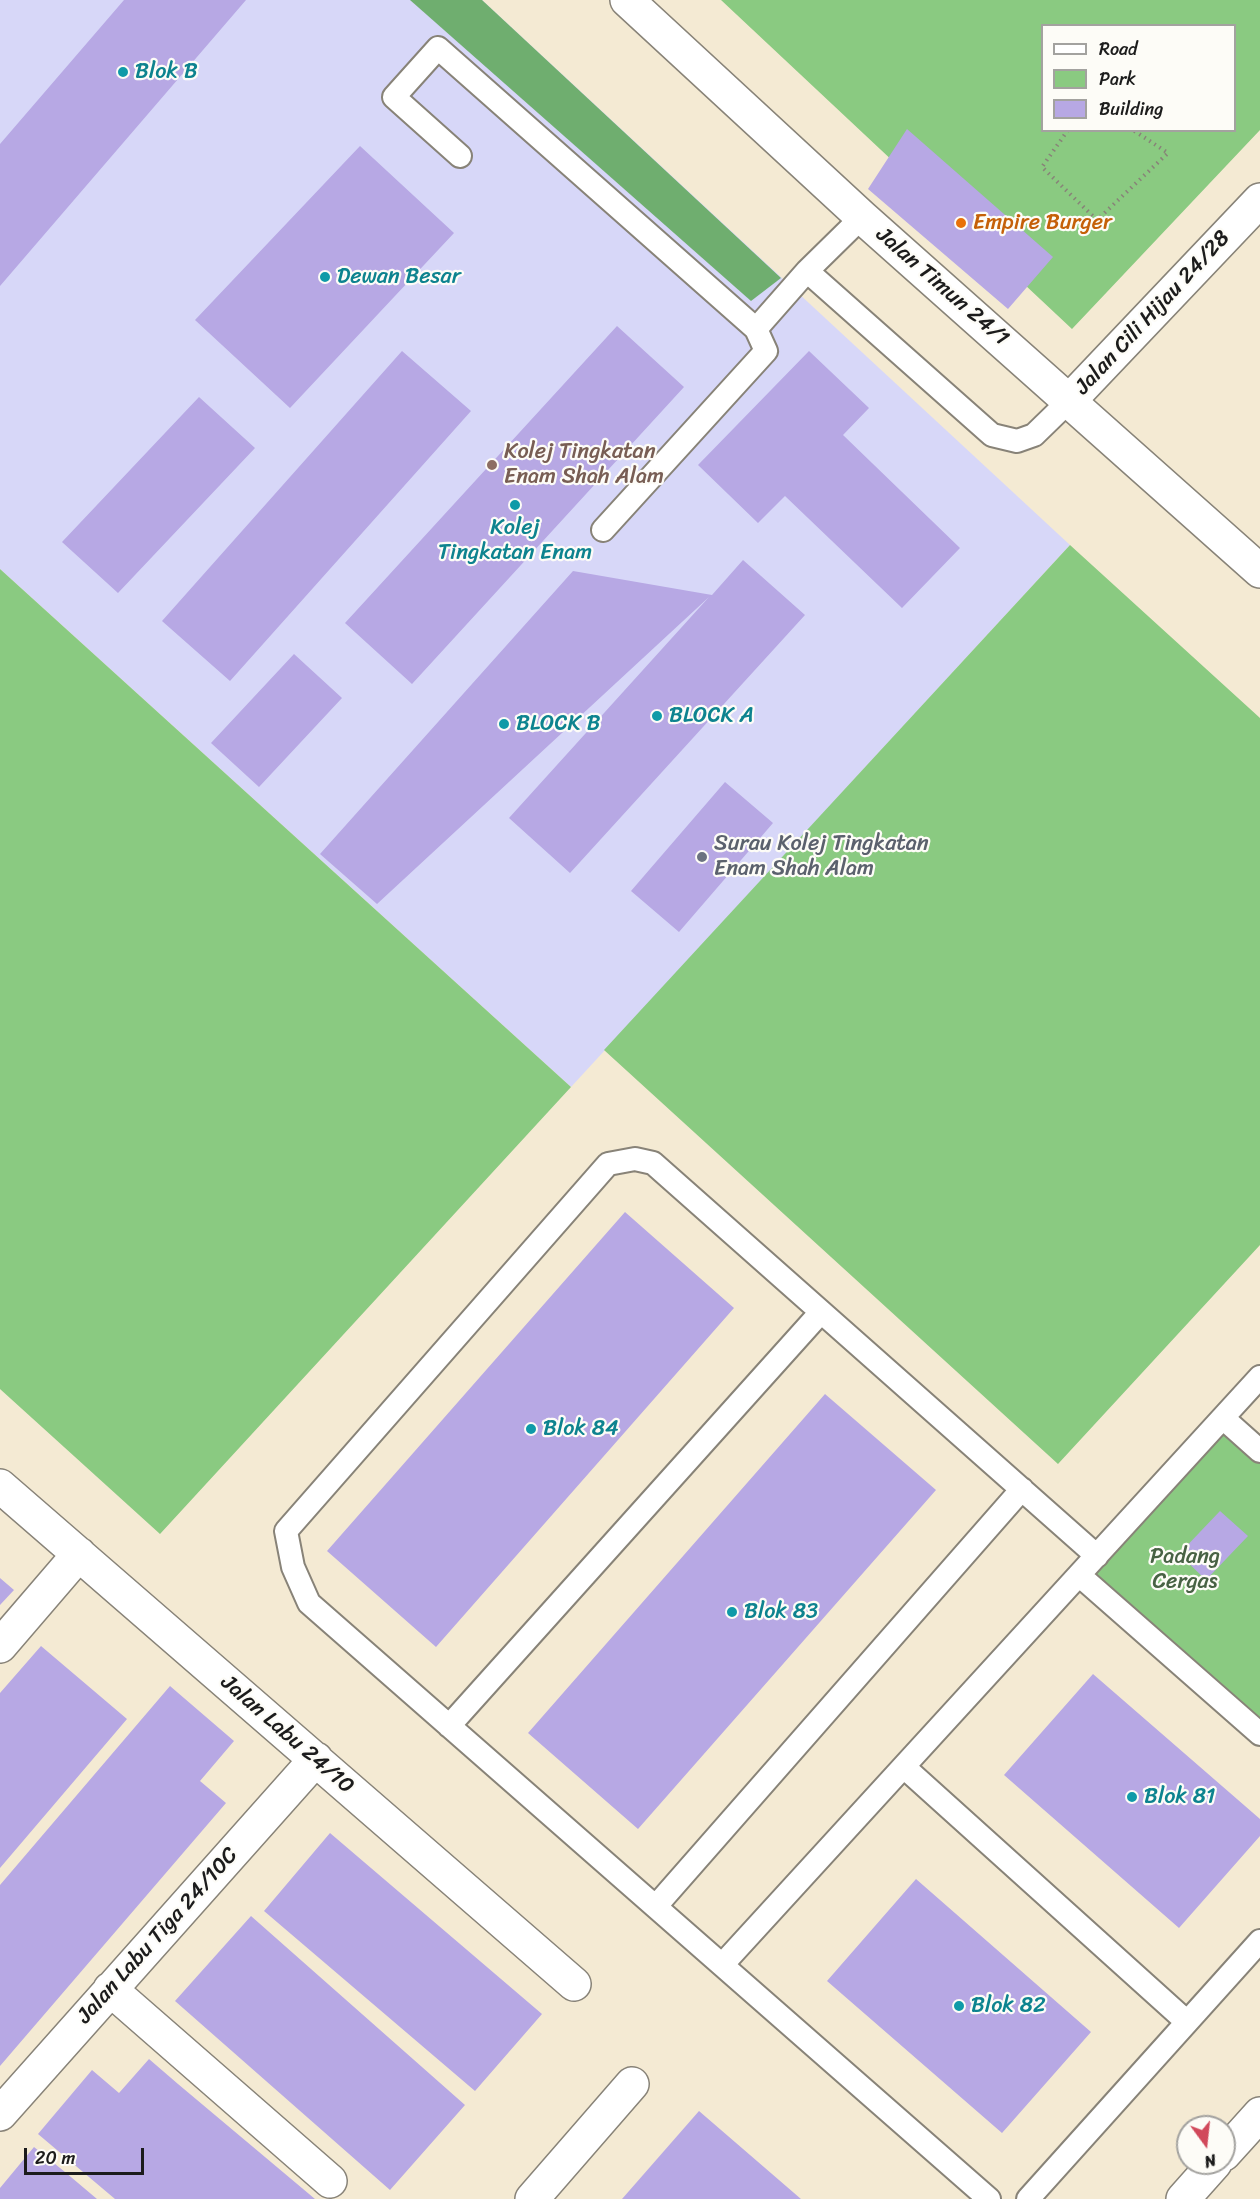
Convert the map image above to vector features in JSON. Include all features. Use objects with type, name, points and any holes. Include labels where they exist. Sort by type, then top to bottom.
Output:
[{"type":"street","name":"Jalan Timun 24/1","points":[[627,0],[862,217],[1260,571]]},
{"type":"street","name":"Jalan Cili Hijau 24/28","points":[[1070,400],[1260,200]]},
{"type":"street","name":"Jalan Labu 24/10","points":[[0,1486],[574,1984]]},
{"type":"street","points":[[0,1646],[79,1554]]},
{"type":"street","name":"Jalan Labu Tiga 24/10C","points":[[0,2114],[315,1760]]},
{"type":"street","points":[[110,1989],[330,2181]]},
{"type":"street","points":[[532,2199],[632,2084]]},
{"type":"street","points":[[1236,2141],[1260,2114]]},
{"type":"street","points":[[1183,2199],[1204,2175]]},
{"type":"lane","points":[[460,156],[394,97],[438,48],[756,329],[766,351],[603,530]]},
{"type":"lane","points":[[756,329],[807,271],[862,217]]},
{"type":"lane","points":[[807,271],[993,435],[1017,441],[1034,435],[1070,400]]},
{"type":"lane","points":[[989,2199],[309,1603],[293,1567],[286,1531],[608,1164],[635,1159],[653,1163],[1097,1556]]},
{"type":"lane","points":[[449,1726],[821,1312]]},
{"type":"lane","points":[[722,1965],[1260,1377]]},
{"type":"lane","points":[[1223,1418],[1260,1451]]},
{"type":"lane","points":[[656,1906],[1022,1489]]},
{"type":"lane","points":[[1078,1575],[1260,1734]]},
{"type":"lane","points":[[904,1767],[1187,2022]]},
{"type":"lane","points":[[1028,2199],[1260,1941]]},
{"type":"path","points":[[1067,132],[1042,166],[1097,220],[1168,153],[1136,132]]},
{"type":"shaded area","name":"Kolej Tingkatan Enam Shah Alam","points":[[0,0],[482,0],[1070,545],[571,1087],[0,569]]},
{"type":"green space","points":[[410,0],[482,0],[781,278],[751,301]]},
{"type":"green space","points":[[721,0],[1260,0],[1260,130],[1072,329]]},
{"type":"green space","points":[[1070,545],[1260,718],[1260,1245],[1058,1464],[604,1050]]},
{"type":"green space","points":[[0,569],[571,1087],[160,1534],[0,1389]]},
{"type":"green space","name":"Padang Cergas","points":[[1223,1418],[1260,1451],[1260,1734],[1079,1575]]},
{"type":"building","name":"Blok B","points":[[124,0],[246,0],[0,286],[0,144]]},
{"type":"building","name":"Empire Burger","points":[[907,129],[1053,257],[1008,309],[868,189]]},
{"type":"building","name":"Dewan Besar","points":[[360,146],[454,233],[290,408],[195,320]]},
{"type":"building","name":"Kolej Tingkatan Enam","points":[[617,326],[684,387],[412,684],[345,623]]},
{"type":"building","points":[[402,351],[471,411],[230,681],[162,621]]},
{"type":"building","points":[[809,351],[869,408],[843,435],[960,548],[902,608],[785,496],[758,523],[698,465]]},
{"type":"building","points":[[199,397],[255,448],[118,593],[62,542]]},
{"type":"building","points":[[743,560],[805,615],[570,873],[509,818],[709,597],[377,904],[320,854],[573,571],[712,595]]},
{"type":"building","points":[[294,654],[342,698],[259,787],[211,743]]},
{"type":"building","name":"Surau Kolej Tingkatan Enam Shah Alam","points":[[725,782],[773,823],[679,932],[631,891]]},
{"type":"building","name":"Blok 84","points":[[625,1212],[734,1308],[436,1647],[327,1551]]},
{"type":"building","name":"Blok 83","points":[[825,1394],[936,1490],[638,1829],[528,1733]]},
{"type":"building","points":[[1220,1511],[1248,1536],[1206,1580],[1179,1554]]},
{"type":"building","points":[[0,1578],[14,1590],[0,1605]]},
{"type":"building","points":[[41,1646],[127,1719],[0,1868],[0,1693]]},
{"type":"building","name":"Blok 81","points":[[1093,1674],[1260,1819],[1260,1836],[1179,1928],[1004,1775]]},
{"type":"building","points":[[170,1686],[234,1741],[200,1781],[226,1803],[0,2066],[0,1885]]},
{"type":"building","points":[[330,1833],[542,2014],[475,2091],[264,1911]]},
{"type":"building","name":"Blok 82","points":[[916,1879],[1091,2032],[1002,2133],[827,1981]]},
{"type":"building","points":[[251,1916],[465,2105],[390,2190],[175,2001]]},
{"type":"building","points":[[149,2059],[315,2199],[115,2199],[38,2134],[92,2070],[119,2093]]},
{"type":"building","points":[[699,2111],[801,2199],[622,2199]]},
{"type":"building","points":[[34,2147],[97,2199],[0,2199],[0,2188]]},
{"type":"place","name":"Blok B","points":[[123,72]]},
{"type":"place","name":"Empire Burger","points":[[961,223]]},
{"type":"place","name":"Dewan Besar","points":[[325,277]]},
{"type":"place","name":"Kolej Tingkatan Enam Shah Alam","points":[[492,465]]},
{"type":"place","name":"Kolej Tingkatan Enam","points":[[515,505]]},
{"type":"place","name":"BLOCK A","points":[[657,716]]},
{"type":"place","name":"BLOCK B","points":[[504,724]]},
{"type":"place","name":"Surau Kolej Tingkatan Enam Shah Alam","points":[[702,857]]},
{"type":"place","name":"Blok 84","points":[[531,1429]]},
{"type":"place","name":"Blok 83","points":[[732,1612]]},
{"type":"place","name":"Blok 81","points":[[1132,1797]]},
{"type":"place","name":"Blok 82","points":[[959,2006]]}]
